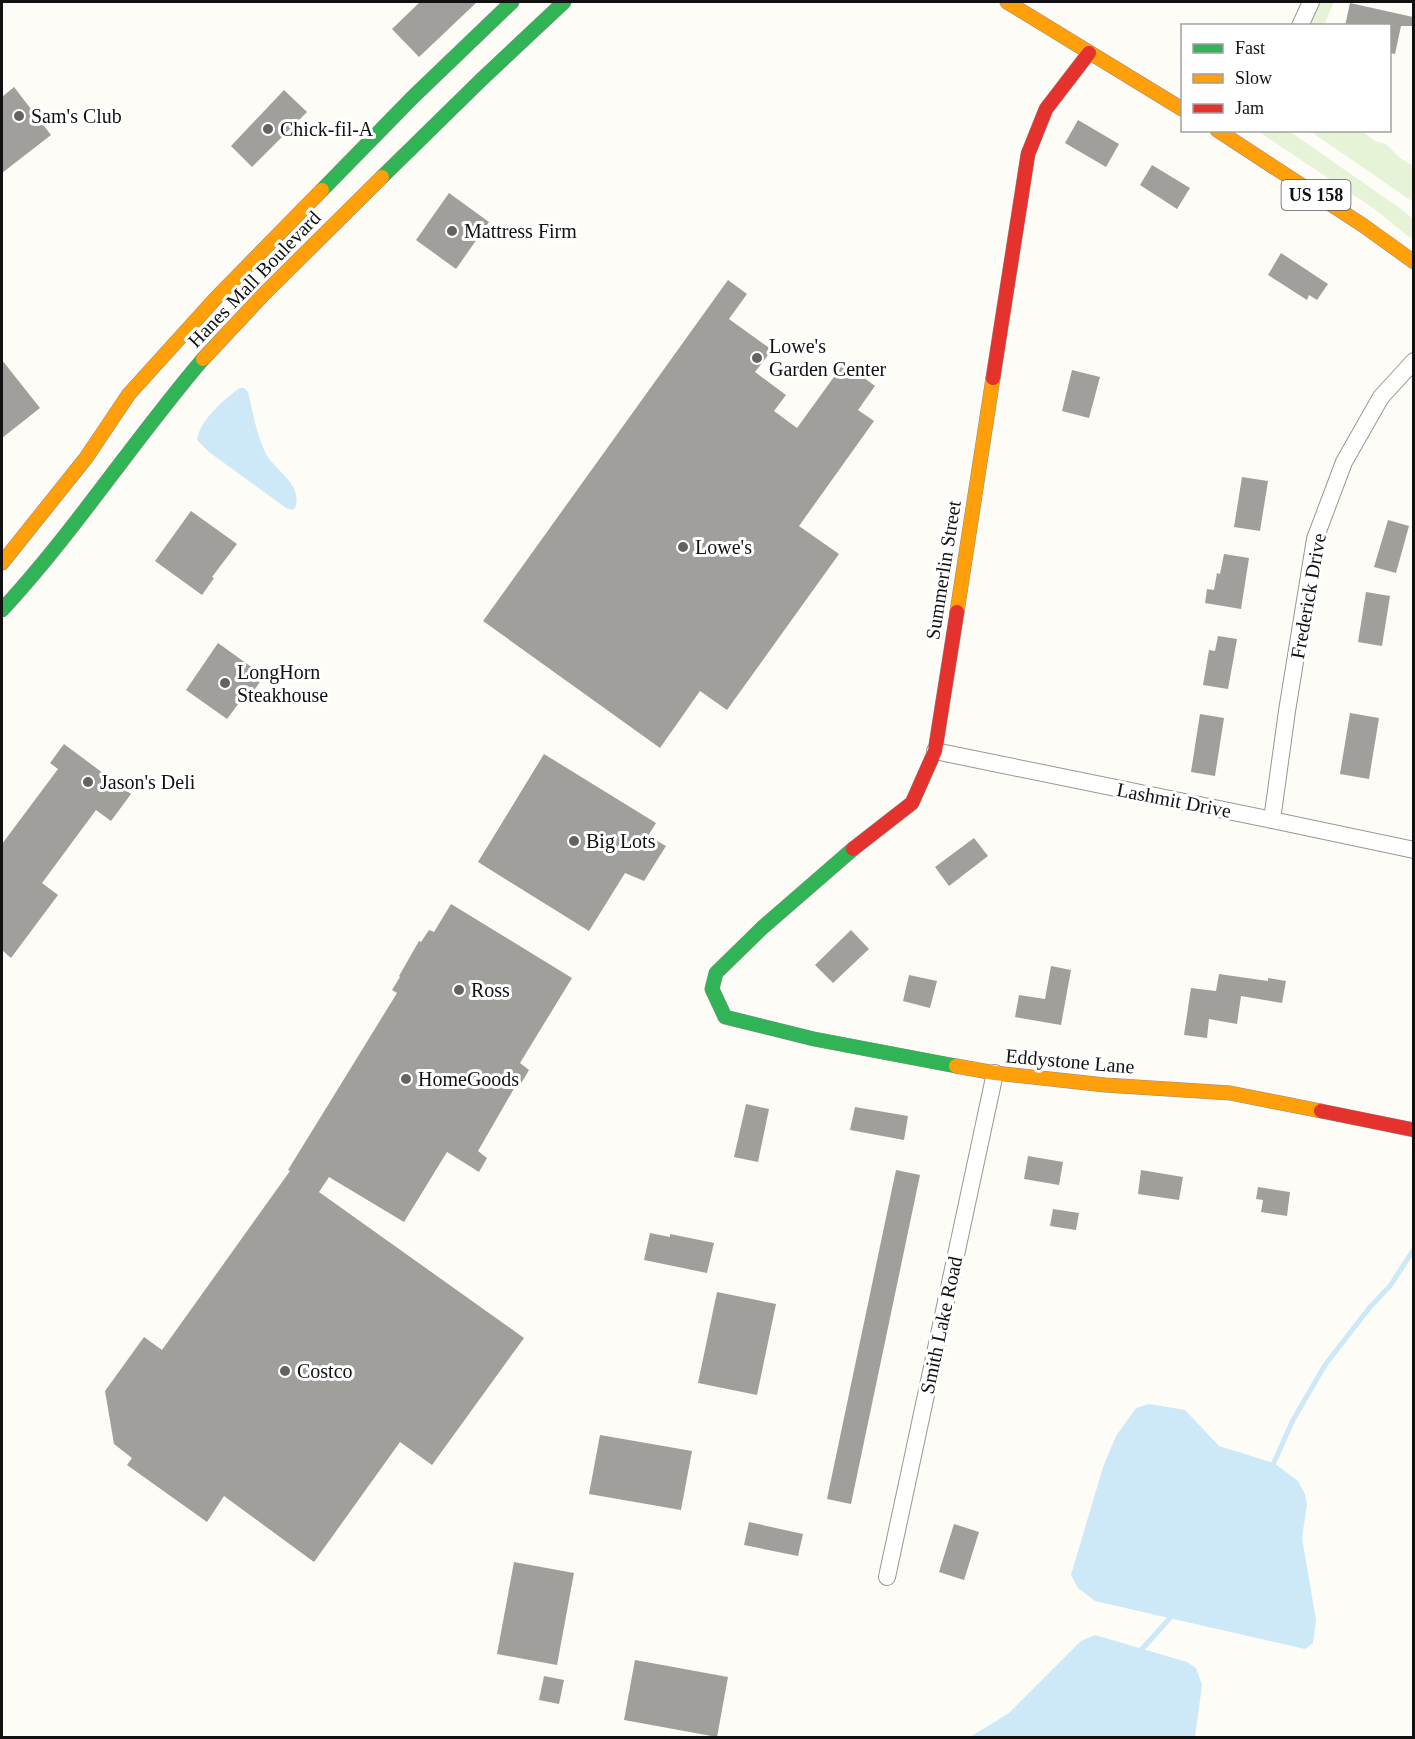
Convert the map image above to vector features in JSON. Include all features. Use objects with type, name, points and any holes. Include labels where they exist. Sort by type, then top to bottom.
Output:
[{"type":"main road","name":"Hanes Mall Boulevard","points":[[2,563],[86,458],[129,394],[216,298],[413,97],[512,2]]},
{"type":"main road","name":"Hanes Mall Boulevard","points":[[2,610],[28,583],[83,516],[145,431],[211,350],[414,143],[564,2]]},
{"type":"main road","points":[[1007,2],[1181,108]]},
{"type":"main road","name":"Summerlin Street","points":[[725,1017],[712,989],[716,973],[762,928],[850,851],[912,802],[935,751],[1028,154],[1046,108],[1089,52]]},
{"type":"main road","name":"US 158","points":[[1225,133],[1364,226],[1413,262]]},
{"type":"main road","name":"Eddystone Lane","points":[[725,1017],[814,1039],[995,1073],[1105,1085],[1230,1093],[1413,1130]]},
{"type":"street","points":[[1301,24],[1311,2]]},
{"type":"street","name":"Frederick Drive","points":[[1272,820],[1315,538],[1344,462],[1381,397],[1413,361]]},
{"type":"street","name":"Lashmit Drive","points":[[935,751],[1413,850]]},
{"type":"street","name":"Smith Lake Road","points":[[887,1577],[995,1073]]},
{"type":"green space","points":[[1320,2],[1334,2],[1324,24],[1311,24]]},
{"type":"green space","points":[[1261,132],[1290,132],[1401,209],[1413,219],[1413,240],[1373,208]]},
{"type":"green space","points":[[1311,132],[1363,132],[1375,141],[1386,144],[1400,158],[1413,166],[1413,202]]},
{"type":"water","points":[[240,388],[248,392],[265,452],[287,478],[295,492],[297,499],[295,508],[292,510],[209,452],[197,440],[202,425],[220,404]]},
{"type":"water","points":[[1149,1404],[1185,1410],[1219,1446],[1274,1463],[1298,1481],[1307,1504],[1302,1538],[1316,1620],[1313,1643],[1305,1649],[1095,1601],[1078,1588],[1071,1575],[1103,1467],[1116,1436],[1136,1408]]},
{"type":"water","points":[[1095,1635],[1187,1662],[1196,1668],[1202,1685],[1195,1737],[970,1737],[1009,1713],[1081,1641]]},
{"type":"building","points":[[420,2],[477,2],[419,57],[392,29]]},
{"type":"building","points":[[1350,3],[1413,17],[1413,26],[1401,26],[1395,54],[1391,53],[1391,24],[1345,24]]},
{"type":"building","name":"Sam's Club","points":[[14,87],[51,135],[2,173],[2,97]]},
{"type":"building","name":"Chick-fil-A","points":[[284,90],[307,112],[252,167],[231,146]]},
{"type":"building","points":[[1078,120],[1119,144],[1106,167],[1065,143]]},
{"type":"building","points":[[1152,165],[1190,188],[1177,209],[1140,185]]},
{"type":"building","name":"Mattress Firm","points":[[449,193],[489,222],[456,269],[416,240]]},
{"type":"building","points":[[1281,253],[1328,284],[1317,300],[1309,295],[1307,300],[1268,275]]},
{"type":"building","name":"Lowe's","points":[[728,280],[747,294],[729,319],[772,350],[755,372],[786,395],[774,411],[797,428],[844,363],[875,386],[858,410],[874,421],[799,526],[839,554],[727,710],[700,691],[660,748],[483,621]]},
{"type":"building","points":[[2,360],[40,408],[2,438]]},
{"type":"building","points":[[1072,370],[1100,377],[1089,418],[1062,411]]},
{"type":"building","points":[[1242,477],[1268,481],[1260,531],[1234,527]]},
{"type":"building","points":[[191,511],[237,544],[212,577],[214,578],[202,595],[155,561]]},
{"type":"building","points":[[1388,520],[1409,526],[1396,573],[1374,567]]},
{"type":"building","points":[[1224,554],[1249,558],[1241,609],[1205,603],[1207,589],[1214,590]]},
{"type":"building","points":[[1366,592],[1390,596],[1382,646],[1358,642]]},
{"type":"building","points":[[1218,636],[1237,639],[1228,689],[1203,685],[1209,650],[1215,651]]},
{"type":"building","name":"LongHorn Steakhouse","points":[[218,643],[264,676],[246,702],[242,699],[227,719],[186,690]]},
{"type":"building","points":[[1350,713],[1379,718],[1369,779],[1340,774]]},
{"type":"building","points":[[1200,714],[1224,718],[1215,776],[1191,772]]},
{"type":"building","points":[[64,744],[131,794],[111,821],[96,810],[42,883],[58,895],[11,958],[2,950],[2,844],[58,769],[50,763]]},
{"type":"building","name":"Big Lots","points":[[544,754],[656,823],[648,836],[666,846],[644,881],[625,873],[589,931],[478,862]]},
{"type":"building","points":[[974,838],[988,856],[949,886],[935,867]]},
{"type":"building","points":[[451,904],[572,978],[520,1063],[529,1070],[519,1087],[516,1085],[478,1151],[487,1158],[479,1172],[447,1152],[404,1222],[329,1177],[319,1192],[524,1338],[432,1465],[400,1442],[314,1562],[224,1496],[207,1522],[127,1465],[132,1458],[114,1444],[105,1391],[144,1337],[162,1350],[290,1171],[288,1170],[397,993],[392,990],[419,941],[421,942],[429,930],[434,932]]},
{"type":"building","points":[[851,930],[869,949],[833,983],[815,965]]},
{"type":"building","points":[[1051,966],[1071,970],[1061,1025],[1015,1017],[1019,995],[1045,999]]},
{"type":"building","points":[[1219,974],[1268,981],[1268,978],[1286,981],[1282,1003],[1241,996],[1237,1024],[1209,1019],[1207,1038],[1184,1035],[1191,988],[1216,991]]},
{"type":"building","points":[[909,975],[937,981],[930,1008],[903,1001]]},
{"type":"building","points":[[746,1104],[769,1109],[758,1162],[734,1157]]},
{"type":"building","points":[[855,1107],[908,1116],[904,1140],[850,1130]]},
{"type":"building","points":[[1028,1156],[1063,1162],[1059,1185],[1024,1179]]},
{"type":"building","points":[[896,1170],[920,1175],[851,1504],[827,1499]]},
{"type":"building","points":[[1141,1170],[1183,1177],[1179,1200],[1138,1194]]},
{"type":"building","points":[[1258,1187],[1290,1192],[1287,1216],[1261,1212],[1263,1200],[1256,1199]]},
{"type":"building","points":[[1053,1209],[1079,1213],[1076,1230],[1050,1226]]},
{"type":"building","points":[[650,1233],[670,1237],[670,1234],[714,1243],[707,1273],[644,1260]]},
{"type":"building","points":[[717,1292],[776,1304],[757,1395],[698,1383]]},
{"type":"building","points":[[600,1435],[692,1451],[681,1510],[589,1494]]},
{"type":"building","points":[[749,1522],[803,1534],[798,1556],[744,1545]]},
{"type":"building","points":[[954,1524],[979,1532],[964,1580],[939,1572]]},
{"type":"building","points":[[514,1562],[574,1573],[557,1665],[497,1654]]},
{"type":"building","points":[[635,1660],[728,1677],[717,1737],[624,1720]]},
{"type":"building","points":[[544,1676],[564,1680],[559,1704],[539,1700]]},
{"type":"waterway","points":[[1272,1467],[1293,1420],[1325,1365],[1370,1307],[1390,1286],[1414,1249]]},
{"type":"waterway","points":[[1142,1656],[1142,1649],[1171,1614]]},
{"type":"traffic: fast","points":[[322,190],[413,97],[512,2]]},
{"type":"traffic: fast","points":[[382,177],[564,2]]},
{"type":"traffic: fast","points":[[2,610],[54,549],[203,359]]},
{"type":"traffic: fast","points":[[853,849],[762,928],[716,973],[712,989],[725,1017],[814,1039],[956,1066]]},
{"type":"traffic: slow","points":[[1007,2],[1181,108]]},
{"type":"traffic: slow","points":[[1220,132],[1364,226],[1414,262]]},
{"type":"traffic: slow","points":[[203,359],[262,296],[382,177]]},
{"type":"traffic: slow","points":[[2,563],[86,458],[129,394],[216,298],[322,190]]},
{"type":"traffic: slow","points":[[957,612],[993,378]]},
{"type":"traffic: slow","points":[[956,1066],[995,1073],[1105,1085],[1230,1093],[1321,1111]]},
{"type":"traffic: jam","points":[[993,378],[1028,154],[1046,109],[1089,53]]},
{"type":"traffic: jam","points":[[853,849],[912,803],[935,751],[957,612]]},
{"type":"traffic: jam","points":[[1321,1111],[1414,1130]]},
{"type":"place","name":"Sam's Club","points":[[19,116]]},
{"type":"place","name":"Chick-fil-A","points":[[268,129]]},
{"type":"place","name":"Mattress Firm","points":[[452,231]]},
{"type":"place","name":"Lowe's Garden Center","points":[[757,358]]},
{"type":"place","name":"Lowe's","points":[[683,547]]},
{"type":"place","name":"LongHorn Steakhouse","points":[[225,683]]},
{"type":"place","name":"Jason's Deli","points":[[88,782]]},
{"type":"place","name":"Big Lots","points":[[574,841]]},
{"type":"place","name":"Ross","points":[[459,990]]},
{"type":"place","name":"HomeGoods","points":[[406,1079]]},
{"type":"place","name":"Costco","points":[[285,1371]]}]
